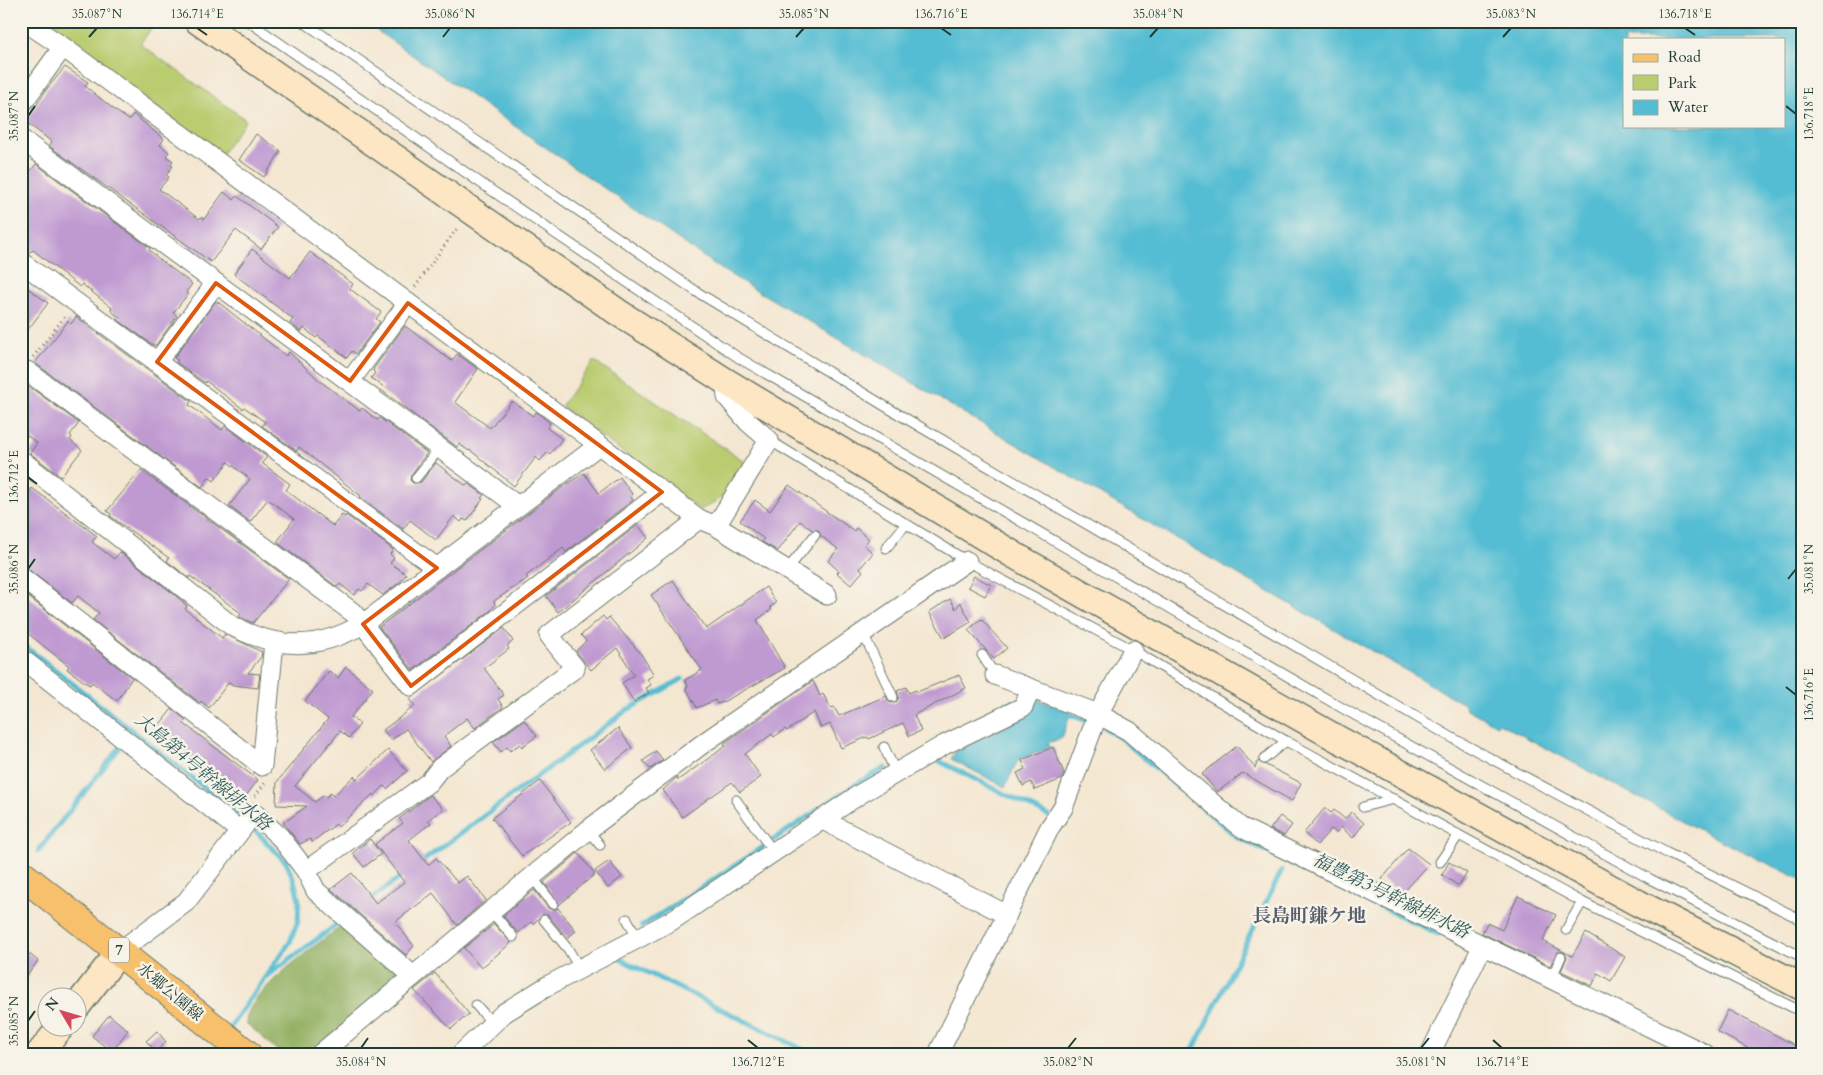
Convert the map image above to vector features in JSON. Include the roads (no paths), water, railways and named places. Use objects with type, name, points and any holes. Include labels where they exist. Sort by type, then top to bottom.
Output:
[{"type":"main road","name":"水郷公園線","points":[[21,874],[120,951],[231,1042]]},
{"type":"street","points":[[24,21],[63,47],[699,519],[716,526],[827,595]]},
{"type":"street","points":[[198,21],[619,313],[725,381],[1014,555],[1321,729],[1638,903],[1802,987]]},
{"type":"street","points":[[21,105],[63,47]]},
{"type":"street","points":[[21,139],[518,506]]},
{"type":"street","points":[[21,262],[437,568]]},
{"type":"street","points":[[157,362],[216,283]]},
{"type":"street","points":[[350,381],[406,302]]},
{"type":"street","points":[[24,374],[355,614],[411,686],[662,492]]},
{"type":"street","points":[[716,526],[769,440],[748,422],[727,397],[725,381]]},
{"type":"street","points":[[21,460],[232,626],[252,636],[274,642],[301,644],[325,642],[346,634],[363,624],[598,445]]},
{"type":"street","points":[[306,872],[430,782],[440,768],[575,668],[549,635],[699,519]]},
{"type":"street","points":[[320,1054],[588,830],[705,742],[967,561]]},
{"type":"street","points":[[21,577],[262,766],[274,642]]},
{"type":"street","points":[[938,1054],[1050,827],[1063,808],[1098,714],[1133,650]]},
{"type":"street","points":[[21,658],[247,823],[280,837],[306,872],[316,891],[412,976]]},
{"type":"street","points":[[996,675],[1098,714],[1129,731],[1240,828],[1480,953],[1551,979],[1705,1054]]},
{"type":"street","points":[[460,1054],[493,1024],[519,1004],[671,921],[821,819],[896,773],[944,745],[1023,707],[1031,689]]},
{"type":"street","points":[[821,819],[1007,915]]},
{"type":"street","points":[[88,992],[120,951],[186,902],[247,823]]},
{"type":"street","points":[[1430,1054],[1480,953]]},
{"type":"street","points":[[39,1054],[52,1038]]},
{"type":"lane","points":[[248,21],[488,188],[739,358],[1344,709],[1650,879],[1802,957]]},
{"type":"lane","points":[[302,21],[697,292],[888,408],[1450,736],[1666,853],[1802,920]]},
{"type":"lane","points":[[769,440],[967,561],[1133,650],[1286,741],[1582,902],[1802,1012]]},
{"type":"lane","points":[[416,478],[440,448]]},
{"type":"lane","points":[[886,548],[906,524]]},
{"type":"lane","points":[[787,570],[815,535]]},
{"type":"lane","points":[[863,632],[893,697]]},
{"type":"lane","points":[[982,654],[996,675]]},
{"type":"lane","points":[[1264,759],[1286,741]]},
{"type":"lane","points":[[884,747],[896,773]]},
{"type":"lane","points":[[1363,807],[1394,799]]},
{"type":"lane","points":[[736,800],[773,851]]},
{"type":"lane","points":[[588,830],[600,845]]},
{"type":"lane","points":[[1440,862],[1458,836]]},
{"type":"lane","points":[[532,877],[553,904]]},
{"type":"lane","points":[[1566,930],[1582,902]]},
{"type":"lane","points":[[491,911],[512,937]]},
{"type":"lane","points":[[627,919],[638,938]]},
{"type":"lane","points":[[544,920],[568,949],[580,969]]},
{"type":"lane","points":[[1551,979],[1562,957]]},
{"type":"lane","points":[[476,1005],[493,1024]]},
{"type":"water","points":[[363,21],[1802,21],[1802,880],[1705,833],[1499,723],[1497,725],[1465,708],[1466,705],[1156,527],[724,271]]},
{"type":"water","points":[[1033,698],[1071,712],[1062,738],[1048,743],[1050,747],[1018,760],[1005,787],[951,759],[956,751],[1027,715]]},
{"type":"waterway","name":"大島第4号幹線排水路","points":[[21,643],[243,818],[286,862],[294,880],[299,900],[298,921],[290,942],[228,1030]]},
{"type":"waterway","points":[[419,864],[627,710],[682,679]]},
{"type":"waterway","points":[[984,716],[1012,701]]},
{"type":"waterway","points":[[1064,712],[1087,721]]},
{"type":"waterway","name":"福豊第3号幹線排水路","points":[[1105,728],[1123,740],[1237,837],[1438,934]]},
{"type":"waterway","points":[[38,851],[120,747]]},
{"type":"waterway","points":[[933,758],[1049,816]]},
{"type":"waterway","points":[[773,840],[855,785],[885,768]]},
{"type":"waterway","points":[[642,926],[763,847]]},
{"type":"waterway","points":[[1191,1054],[1282,870]]},
{"type":"waterway","points":[[368,901],[406,873]]},
{"type":"waterway","points":[[267,976],[339,923]]},
{"type":"waterway","points":[[618,958],[812,1054]]},
{"type":"waterway","name":"大島第4号幹線排水路","points":[[211,1054],[219,1043]]},
{"type":"district","name":"長島町鎌ケ地","points":[[1309,916]]}]
